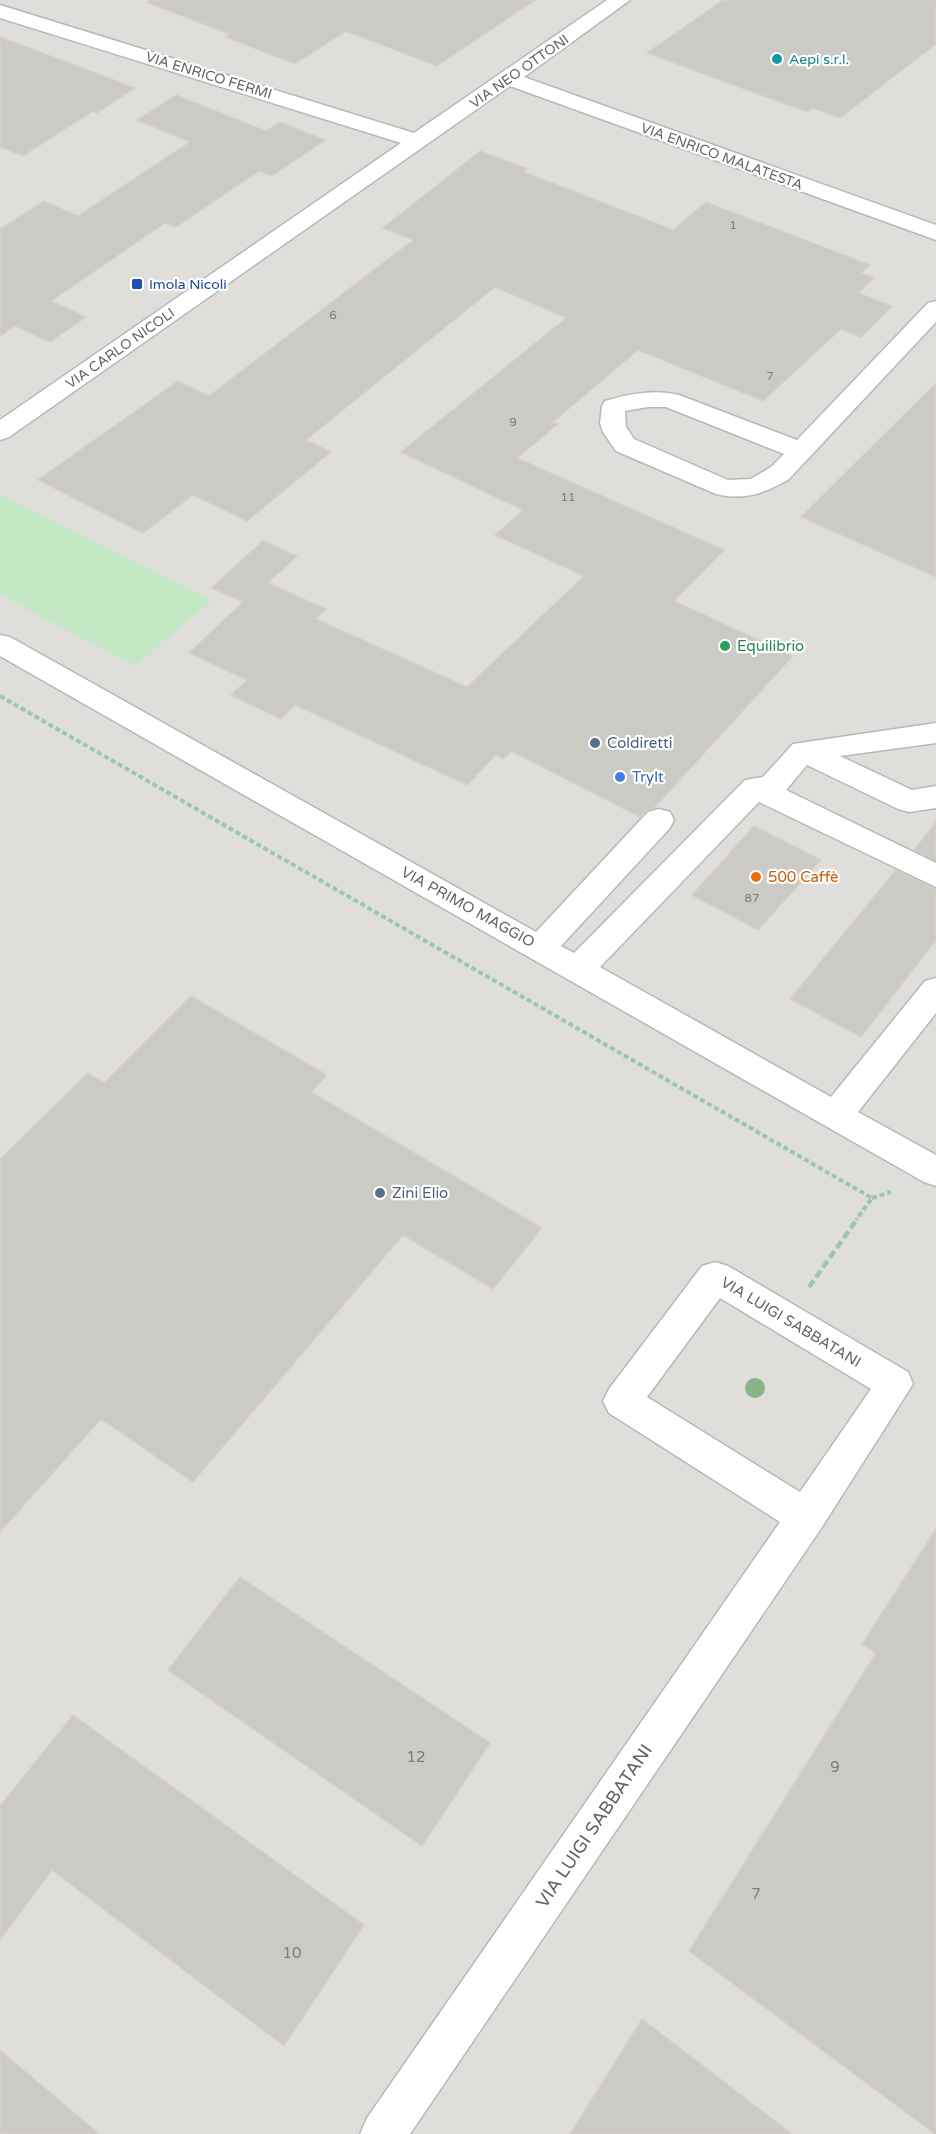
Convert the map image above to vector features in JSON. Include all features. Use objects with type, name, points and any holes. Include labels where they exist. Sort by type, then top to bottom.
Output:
[{"type":"street","name":"VIA NEO OTTONI","points":[[417,141],[620,0]]},
{"type":"street","name":"VIA ENRICO FERMI","points":[[0,10],[417,141]]},
{"type":"street","name":"VIA ENRICO MALATESTA","points":[[508,78],[936,233]]},
{"type":"street","name":"VIA CARLO NICOLI","points":[[0,432],[417,141]]},
{"type":"street","points":[[801,451],[670,400],[646,398],[614,406],[610,420],[614,432],[625,445],[725,488],[756,487],[780,473],[801,451],[936,308]]},
{"type":"street","name":"VIA PRIMO MAGGIO","points":[[0,644],[936,1172]]},
{"type":"street","points":[[578,969],[755,788],[771,788],[803,751],[936,733]]},
{"type":"street","points":[[803,751],[909,801],[936,797]]},
{"type":"street","points":[[755,788],[936,876]]},
{"type":"street","points":[[540,948],[659,820]]},
{"type":"street","points":[[836,1115],[936,990]]},
{"type":"street","name":"VIA LUIGI SABBATANI","points":[[383,2134],[806,1517],[895,1384],[715,1277],[621,1401],[806,1517]]},
{"type":"path","points":[[0,696],[872,1197],[787,1320]]},
{"type":"shaded area","points":[[0,0],[936,0],[936,2134],[0,2134]]},
{"type":"green space","points":[[0,495],[212,600],[135,666],[0,595]]},
{"type":"building","points":[[149,0],[535,0],[437,66],[346,31],[295,64],[226,37],[230,34],[148,3]]},
{"type":"building","name":"Aepi s.r.l.","points":[[723,0],[936,0],[936,44],[840,118],[813,108],[807,112],[647,53]]},
{"type":"building","points":[[0,37],[135,88],[97,113],[93,111],[23,156],[0,147]]},
{"type":"building","points":[[176,95],[266,131],[280,122],[325,140],[272,176],[259,171],[176,227],[165,223],[51,301],[86,317],[50,342],[15,326],[0,336],[0,229],[44,201],[78,216],[190,142],[137,120]]},
{"type":"building","points":[[480,151],[528,169],[524,172],[673,230],[706,202],[870,265],[861,273],[874,278],[858,293],[892,306],[861,337],[841,329],[763,401],[638,350],[553,422],[558,424],[517,458],[724,550],[674,601],[793,656],[654,808],[646,810],[640,817],[511,751],[504,759],[496,755],[467,785],[295,705],[281,719],[231,695],[247,680],[189,653],[243,602],[211,588],[263,541],[297,556],[268,583],[326,609],[316,619],[467,687],[584,576],[495,535],[523,510],[401,452],[566,318],[495,287],[306,440],[331,452],[247,521],[193,495],[143,533],[38,480],[178,381],[209,396],[413,240],[383,228]]},
{"type":"building","points":[[936,383],[936,577],[801,517]]},
{"type":"building","points":[[936,822],[936,861],[914,850]]},
{"type":"building","points":[[754,826],[821,860],[758,930],[692,895]]},
{"type":"building","points":[[896,870],[936,889],[936,940],[861,1037],[790,999]]},
{"type":"building","points":[[191,996],[327,1075],[311,1092],[542,1228],[493,1289],[403,1235],[193,1482],[101,1419],[0,1532],[0,1159],[88,1073],[104,1083]]},
{"type":"building","points":[[936,1529],[935,2134],[689,1951],[876,1653],[862,1644]]},
{"type":"building","points":[[240,1577],[490,1743],[422,1846],[168,1670]]},
{"type":"building","points":[[73,1715],[364,1925],[284,2046],[52,1870],[0,1940],[0,1806]]},
{"type":"building","points":[[642,2019],[792,2134],[570,2134]]},
{"type":"building","points":[[0,2050],[99,2134],[0,2134]]},
{"type":"place","name":"Aepi s.r.l.","points":[[777,59]]},
{"type":"place","name":"Imola Nicoli","points":[[137,284]]},
{"type":"place","name":"Equilibrio","points":[[725,646]]},
{"type":"place","name":"Coldiretti","points":[[595,743]]},
{"type":"place","name":"TryIt","points":[[620,777]]},
{"type":"place","name":"500 Caffè","points":[[756,877]]},
{"type":"place","name":"Zini Elio","points":[[380,1193]]}]
